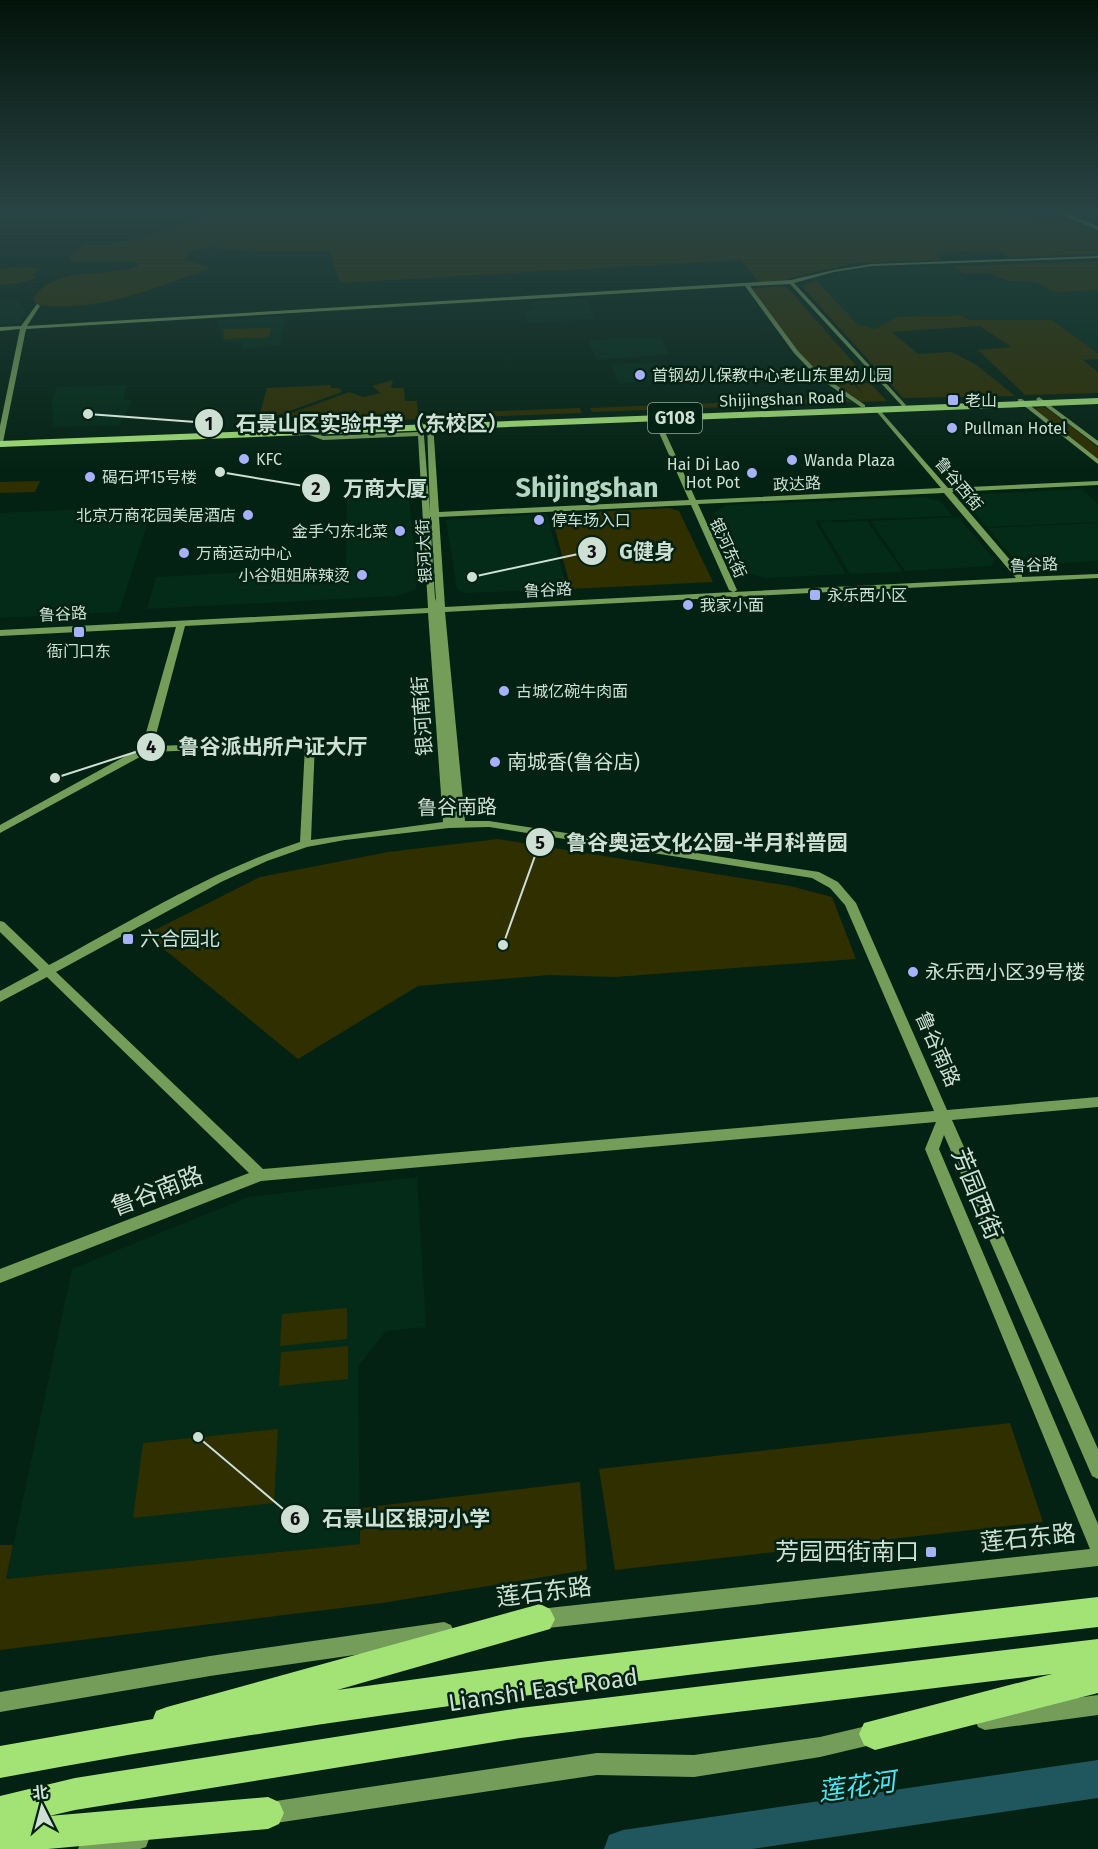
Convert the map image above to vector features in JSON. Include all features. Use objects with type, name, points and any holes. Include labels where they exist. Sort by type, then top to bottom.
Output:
[{"type":"highway","name":"Shijingshan Road","points":[[0,441],[656,419],[1098,399]]},
{"type":"highway","name":"Shijingshan Road","points":[[0,441],[306,432],[863,406],[1022,402]]},
{"type":"highway","name":"Lianshi East Road","points":[[0,1762],[78,1747],[517,1680],[1098,1612]]},
{"type":"highway","points":[[78,1747],[540,1619]]},
{"type":"highway","name":"Lianshi East Road","points":[[0,1812],[75,1794],[520,1723],[1098,1654]]},
{"type":"highway","points":[[876,1734],[1098,1678]]},
{"type":"highway","points":[[0,1837],[268,1813]]},
{"type":"street","points":[[0,329],[506,299]]},
{"type":"street","points":[[757,299],[796,352],[818,375],[863,406]]},
{"type":"street","points":[[807,299],[903,405]]},
{"type":"street","points":[[0,441],[23,328],[37,306]]},
{"type":"street","points":[[1041,401],[1098,444]]},
{"type":"street","points":[[1022,402],[1098,462]]},
{"type":"street","name":"鲁谷西街","points":[[878,410],[1019,576]]},
{"type":"street","name":"银河东街","points":[[656,419],[733,590]]},
{"type":"street","name":"银河大街","points":[[425,427],[435,514],[436,608]]},
{"type":"street","name":"银河大街","points":[[425,427],[426,515],[436,608]]},
{"type":"street","name":"政达路","points":[[426,515],[1098,483]]},
{"type":"street","name":"鲁谷路","points":[[0,633],[733,590],[1098,574]]},
{"type":"street","name":"鲁谷路","points":[[0,628],[1098,574]]},
{"type":"street","name":"银河南街","points":[[436,608],[455,824]]},
{"type":"street","points":[[147,749],[181,624]]},
{"type":"street","points":[[0,830],[147,749],[310,743],[305,844]]},
{"type":"street","name":"鲁谷南路","points":[[0,997],[241,867],[305,844],[455,824],[489,824],[786,868],[815,875],[834,885],[850,903],[945,1116]]},
{"type":"street","points":[[0,925],[46,972],[260,1175]]},
{"type":"street","name":"鲁谷南路","points":[[0,1276],[260,1175],[1098,1102]]},
{"type":"street","name":"芳园西街","points":[[945,1116],[955,1147],[1098,1470]]},
{"type":"street","name":"芳园西街","points":[[945,1116],[932,1149],[1098,1546]]},
{"type":"street","name":"莲石东路","points":[[0,1702],[210,1666],[540,1619],[1098,1557]]},
{"type":"street","points":[[89,1849],[268,1813],[597,1764],[694,1766],[820,1747],[876,1734],[1098,1705]]},
{"type":"shaded area","points":[[33,299],[117,299],[84,305],[37,305]]},
{"type":"shaded area","points":[[587,299],[595,319],[528,323],[523,311],[534,310],[530,302]]},
{"type":"shaded area","points":[[760,299],[798,299],[867,378],[849,379],[863,394],[856,384],[870,383],[887,401],[861,402],[821,375],[798,351]]},
{"type":"shaded area","points":[[813,299],[834,299],[857,324],[875,329],[897,317],[961,315],[970,320],[1052,320],[1098,353],[1098,359],[1083,360],[1098,372],[1098,393],[1025,395],[978,350],[1011,347],[980,326],[892,332],[918,354],[952,352],[978,366],[1015,396],[903,398]]},
{"type":"shaded area","points":[[834,299],[1098,299],[1098,353],[1052,320],[970,320],[961,315],[897,317],[875,329],[857,324]]},
{"type":"shaded area","points":[[17,300],[26,311],[19,324],[0,325],[0,301]]},
{"type":"shaded area","points":[[285,316],[281,345],[242,349],[242,342],[223,342],[216,320]]},
{"type":"shaded area","points":[[271,328],[269,337],[224,339],[223,329]]},
{"type":"shaded area","points":[[661,337],[669,353],[665,355],[597,360],[588,340]]},
{"type":"shaded area","name":"首钢幼儿保教中心老山东里幼儿园","points":[[657,363],[668,379],[619,384],[610,365]]},
{"type":"shaded area","points":[[393,380],[391,388],[404,388],[405,401],[417,401],[418,414],[580,408],[582,413],[269,425],[270,421],[349,392],[363,397],[381,393],[372,386]]},
{"type":"shaded area","points":[[127,385],[123,399],[132,400],[119,425],[53,427],[52,399],[57,387]]},
{"type":"shaded area","points":[[331,385],[331,388],[339,388],[342,392],[278,415],[259,416],[267,388]]},
{"type":"shaded area","points":[[828,393],[836,393],[852,402],[592,412],[590,408],[815,399]]},
{"type":"shaded area","points":[[1042,407],[1048,409],[1098,447],[1098,459],[1034,409]]},
{"type":"shaded area","points":[[40,481],[35,492],[0,493],[0,482]]},
{"type":"shaded area","points":[[1082,489],[1098,504],[1098,522],[987,527],[960,495]]},
{"type":"shaded area","points":[[409,496],[417,583],[415,590],[396,596],[147,609],[156,577],[346,567],[347,498]]},
{"type":"shaded area","points":[[923,497],[940,501],[953,516],[815,521],[846,574],[767,578],[745,572],[714,513],[727,505]]},
{"type":"shaded area","points":[[153,506],[119,612],[0,618],[0,513]]},
{"type":"shaded area","points":[[669,508],[679,511],[713,582],[571,589],[551,514]]},
{"type":"shaded area","points":[[547,514],[567,589],[465,593],[457,589],[446,520]]},
{"type":"shaded area","points":[[958,517],[994,559],[992,566],[905,571],[871,521]]},
{"type":"shaded area","points":[[867,521],[903,572],[850,574],[819,522]]},
{"type":"shaded area","points":[[1098,523],[1098,561],[1020,565],[987,528]]},
{"type":"shaded area","points":[[498,839],[790,886],[832,897],[856,959],[615,977],[549,975],[418,986],[298,1059],[170,954],[143,936],[260,877],[388,852]]},
{"type":"shaded area","points":[[417,1177],[426,1327],[386,1331],[358,1366],[360,1544],[6,1579],[72,1269],[248,1197]]},
{"type":"shaded area","points":[[347,1308],[347,1339],[280,1346],[282,1314]]},
{"type":"shaded area","points":[[348,1346],[348,1379],[279,1386],[281,1352]]},
{"type":"shaded area","points":[[1010,1423],[1043,1522],[615,1570],[599,1469]]},
{"type":"shaded area","points":[[278,1429],[274,1503],[133,1518],[143,1443]]},
{"type":"shaded area","points":[[580,1482],[587,1570],[382,1603],[0,1650],[0,1545],[13,1545],[6,1579],[360,1544],[360,1508]]},
{"type":"waterway","name":"莲花河","points":[[623,1849],[1098,1779]]},
{"type":"place","name":"首钢幼儿保教中心老山东里幼儿园","points":[[640,375]]},
{"type":"place","name":"老山","points":[[953,400]]},
{"type":"place","name":"石景山区实验中学（东校区）","points":[[88,414]]},
{"type":"place","name":"Pullman Hotel","points":[[952,428]]},
{"type":"place","name":"KFC","points":[[244,459]]},
{"type":"place","name":"Wanda Plaza","points":[[792,460]]},
{"type":"place","name":"万商大厦","points":[[220,472]]},
{"type":"place","name":"Hai Di Lao Hot Pot","points":[[752,473]]},
{"type":"place","name":"碣石坪15号楼","points":[[90,477]]},
{"type":"place","name":"北京万商花园美居酒店","points":[[248,515]]},
{"type":"place","name":"停车场入口","points":[[539,520]]},
{"type":"place","name":"金手勺东北菜","points":[[400,531]]},
{"type":"place","name":"万商运动中心","points":[[184,553]]},
{"type":"place","name":"小谷姐姐麻辣烫","points":[[362,575]]},
{"type":"place","name":"G健身","points":[[472,577]]},
{"type":"place","name":"永乐西小区","points":[[815,595]]},
{"type":"place","name":"我家小面","points":[[688,605]]},
{"type":"place","name":"衙门口东","points":[[79,632]]},
{"type":"place","name":"古城亿碗牛肉面","points":[[504,691]]},
{"type":"place","name":"南城香(鲁谷店)","points":[[495,762]]},
{"type":"place","name":"鲁谷派出所户证大厅","points":[[55,778]]},
{"type":"place","name":"六合园北","points":[[128,939]]},
{"type":"place","name":"鲁谷奥运文化公园-半月科普园","points":[[503,945]]},
{"type":"place","name":"永乐西小区39号楼","points":[[913,972]]},
{"type":"place","name":"石景山区银河小学","points":[[198,1437]]},
{"type":"place","name":"芳园西街南口","points":[[931,1552]]},
{"type":"district","name":"Shijingshan","points":[[587,488]]}]
